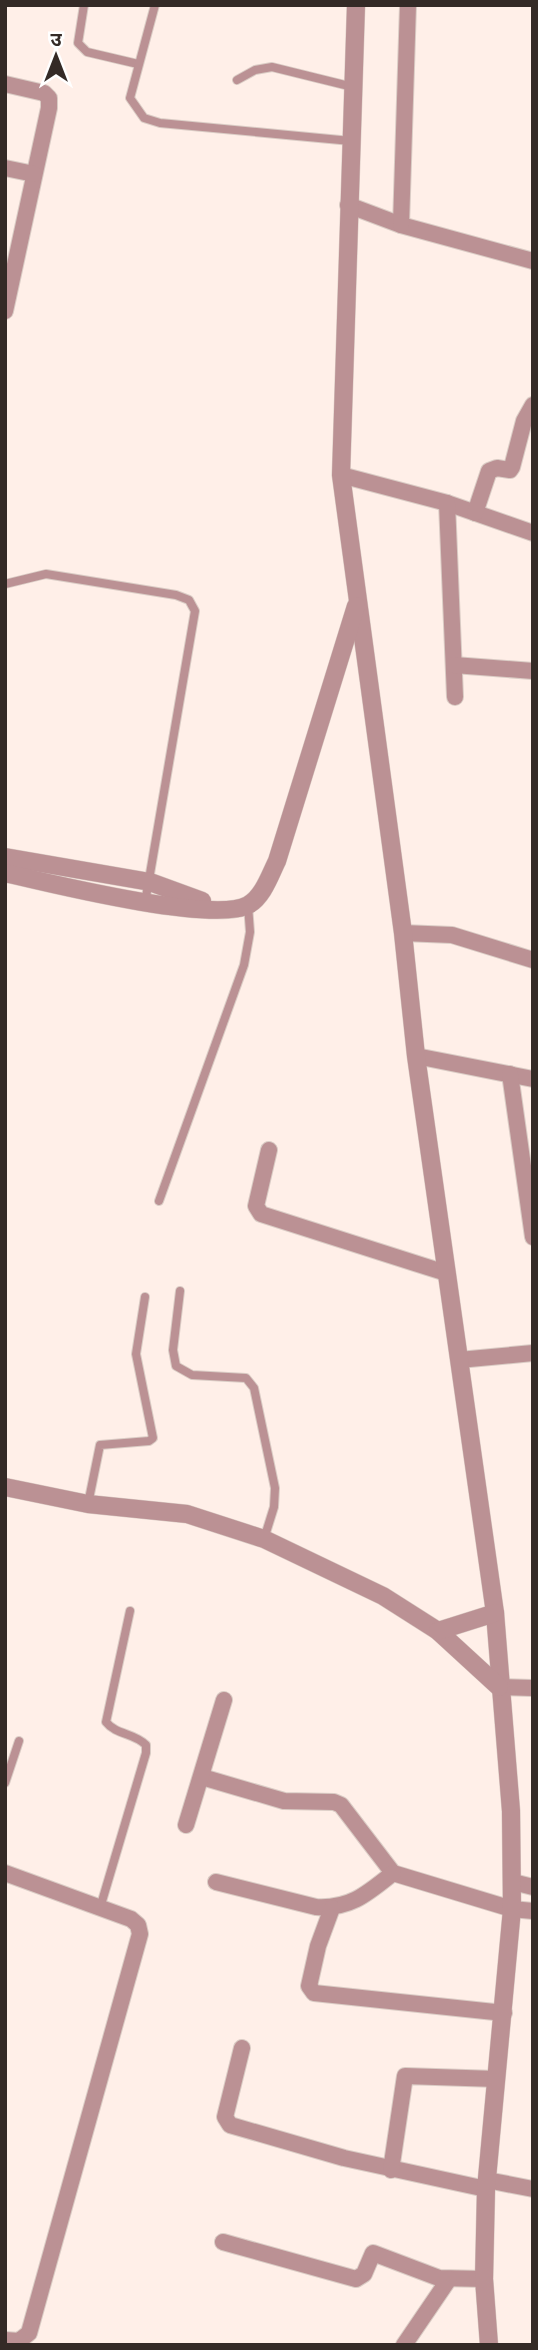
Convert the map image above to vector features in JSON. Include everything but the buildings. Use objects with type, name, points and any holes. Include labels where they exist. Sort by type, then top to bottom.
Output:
[{"type":"street","points":[[356,5],[341,475],[403,933],[416,1056],[495,1613],[511,1811],[512,1909],[486,2185],[484,2279],[489,2345]]},
{"type":"street","points":[[401,225],[408,5]]},
{"type":"street","points":[[5,83],[44,93],[49,98],[34,174],[11,251],[5,310]]},
{"type":"street","points":[[5,168],[34,174]]},
{"type":"street","points":[[348,205],[401,225],[533,261]]},
{"type":"street","points":[[475,513],[489,471],[497,468],[510,470],[512,467],[524,421],[533,405]]},
{"type":"street","points":[[341,475],[447,503],[533,533]]},
{"type":"street","points":[[447,503],[455,697]]},
{"type":"street","points":[[5,873],[145,904],[225,910],[248,905],[262,890],[277,861],[357,602]]},
{"type":"street","points":[[454,665],[533,671]]},
{"type":"street","points":[[5,857],[150,882],[225,910]]},
{"type":"street","points":[[403,933],[452,935],[533,960]]},
{"type":"street","points":[[416,1056],[533,1079]]},
{"type":"street","points":[[510,1074],[533,1237]]},
{"type":"street","points":[[269,1150],[256,1206],[261,1214],[446,1273]]},
{"type":"street","points":[[459,1360],[533,1353]]},
{"type":"street","points":[[5,1487],[88,1504],[187,1514],[264,1539],[383,1596],[438,1631],[499,1687],[533,1688]]},
{"type":"street","points":[[438,1631],[495,1613]]},
{"type":"street","points":[[186,1825],[223,1700]]},
{"type":"street","points":[[202,1777],[284,1801],[307,1804],[334,1802],[341,1805],[393,1873],[512,1909],[533,1911]]},
{"type":"street","points":[[5,1873],[138,1925],[138,1944],[29,2333],[19,2341],[5,2340]]},
{"type":"street","points":[[216,1882],[316,1907],[332,1908],[356,1902],[393,1873]]},
{"type":"street","points":[[513,1882],[533,1886]]},
{"type":"street","points":[[332,1908],[318,1946],[309,1986],[314,1993],[504,2013]]},
{"type":"street","points":[[242,2048],[226,2122],[391,2170],[486,2185],[533,2189]]},
{"type":"street","points":[[391,2170],[405,2076],[496,2079]]},
{"type":"street","points":[[223,2242],[356,2279],[364,2273],[373,2253],[449,2279],[484,2279]]},
{"type":"street","points":[[404,2345],[449,2279]]},
{"type":"lane","points":[[84,5],[78,43],[87,52],[138,64]]},
{"type":"lane","points":[[155,5],[130,98],[144,118],[160,123],[351,141]]},
{"type":"lane","points":[[237,80],[255,70],[272,67],[353,87]]},
{"type":"lane","points":[[5,584],[46,574],[176,596],[189,600],[195,611],[145,904]]},
{"type":"lane","points":[[159,1200],[244,965],[250,932],[248,905]]},
{"type":"lane","points":[[180,1291],[173,1350],[176,1366],[192,1375],[246,1378],[254,1388],[275,1488],[274,1507],[264,1539]]},
{"type":"lane","points":[[88,1504],[100,1445],[149,1441],[153,1438],[136,1354],[145,1297]]},
{"type":"lane","points":[[100,1908],[146,1753],[146,1745],[140,1739],[111,1728],[106,1722],[130,1611]]},
{"type":"lane","points":[[5,1783],[19,1741]]}]
